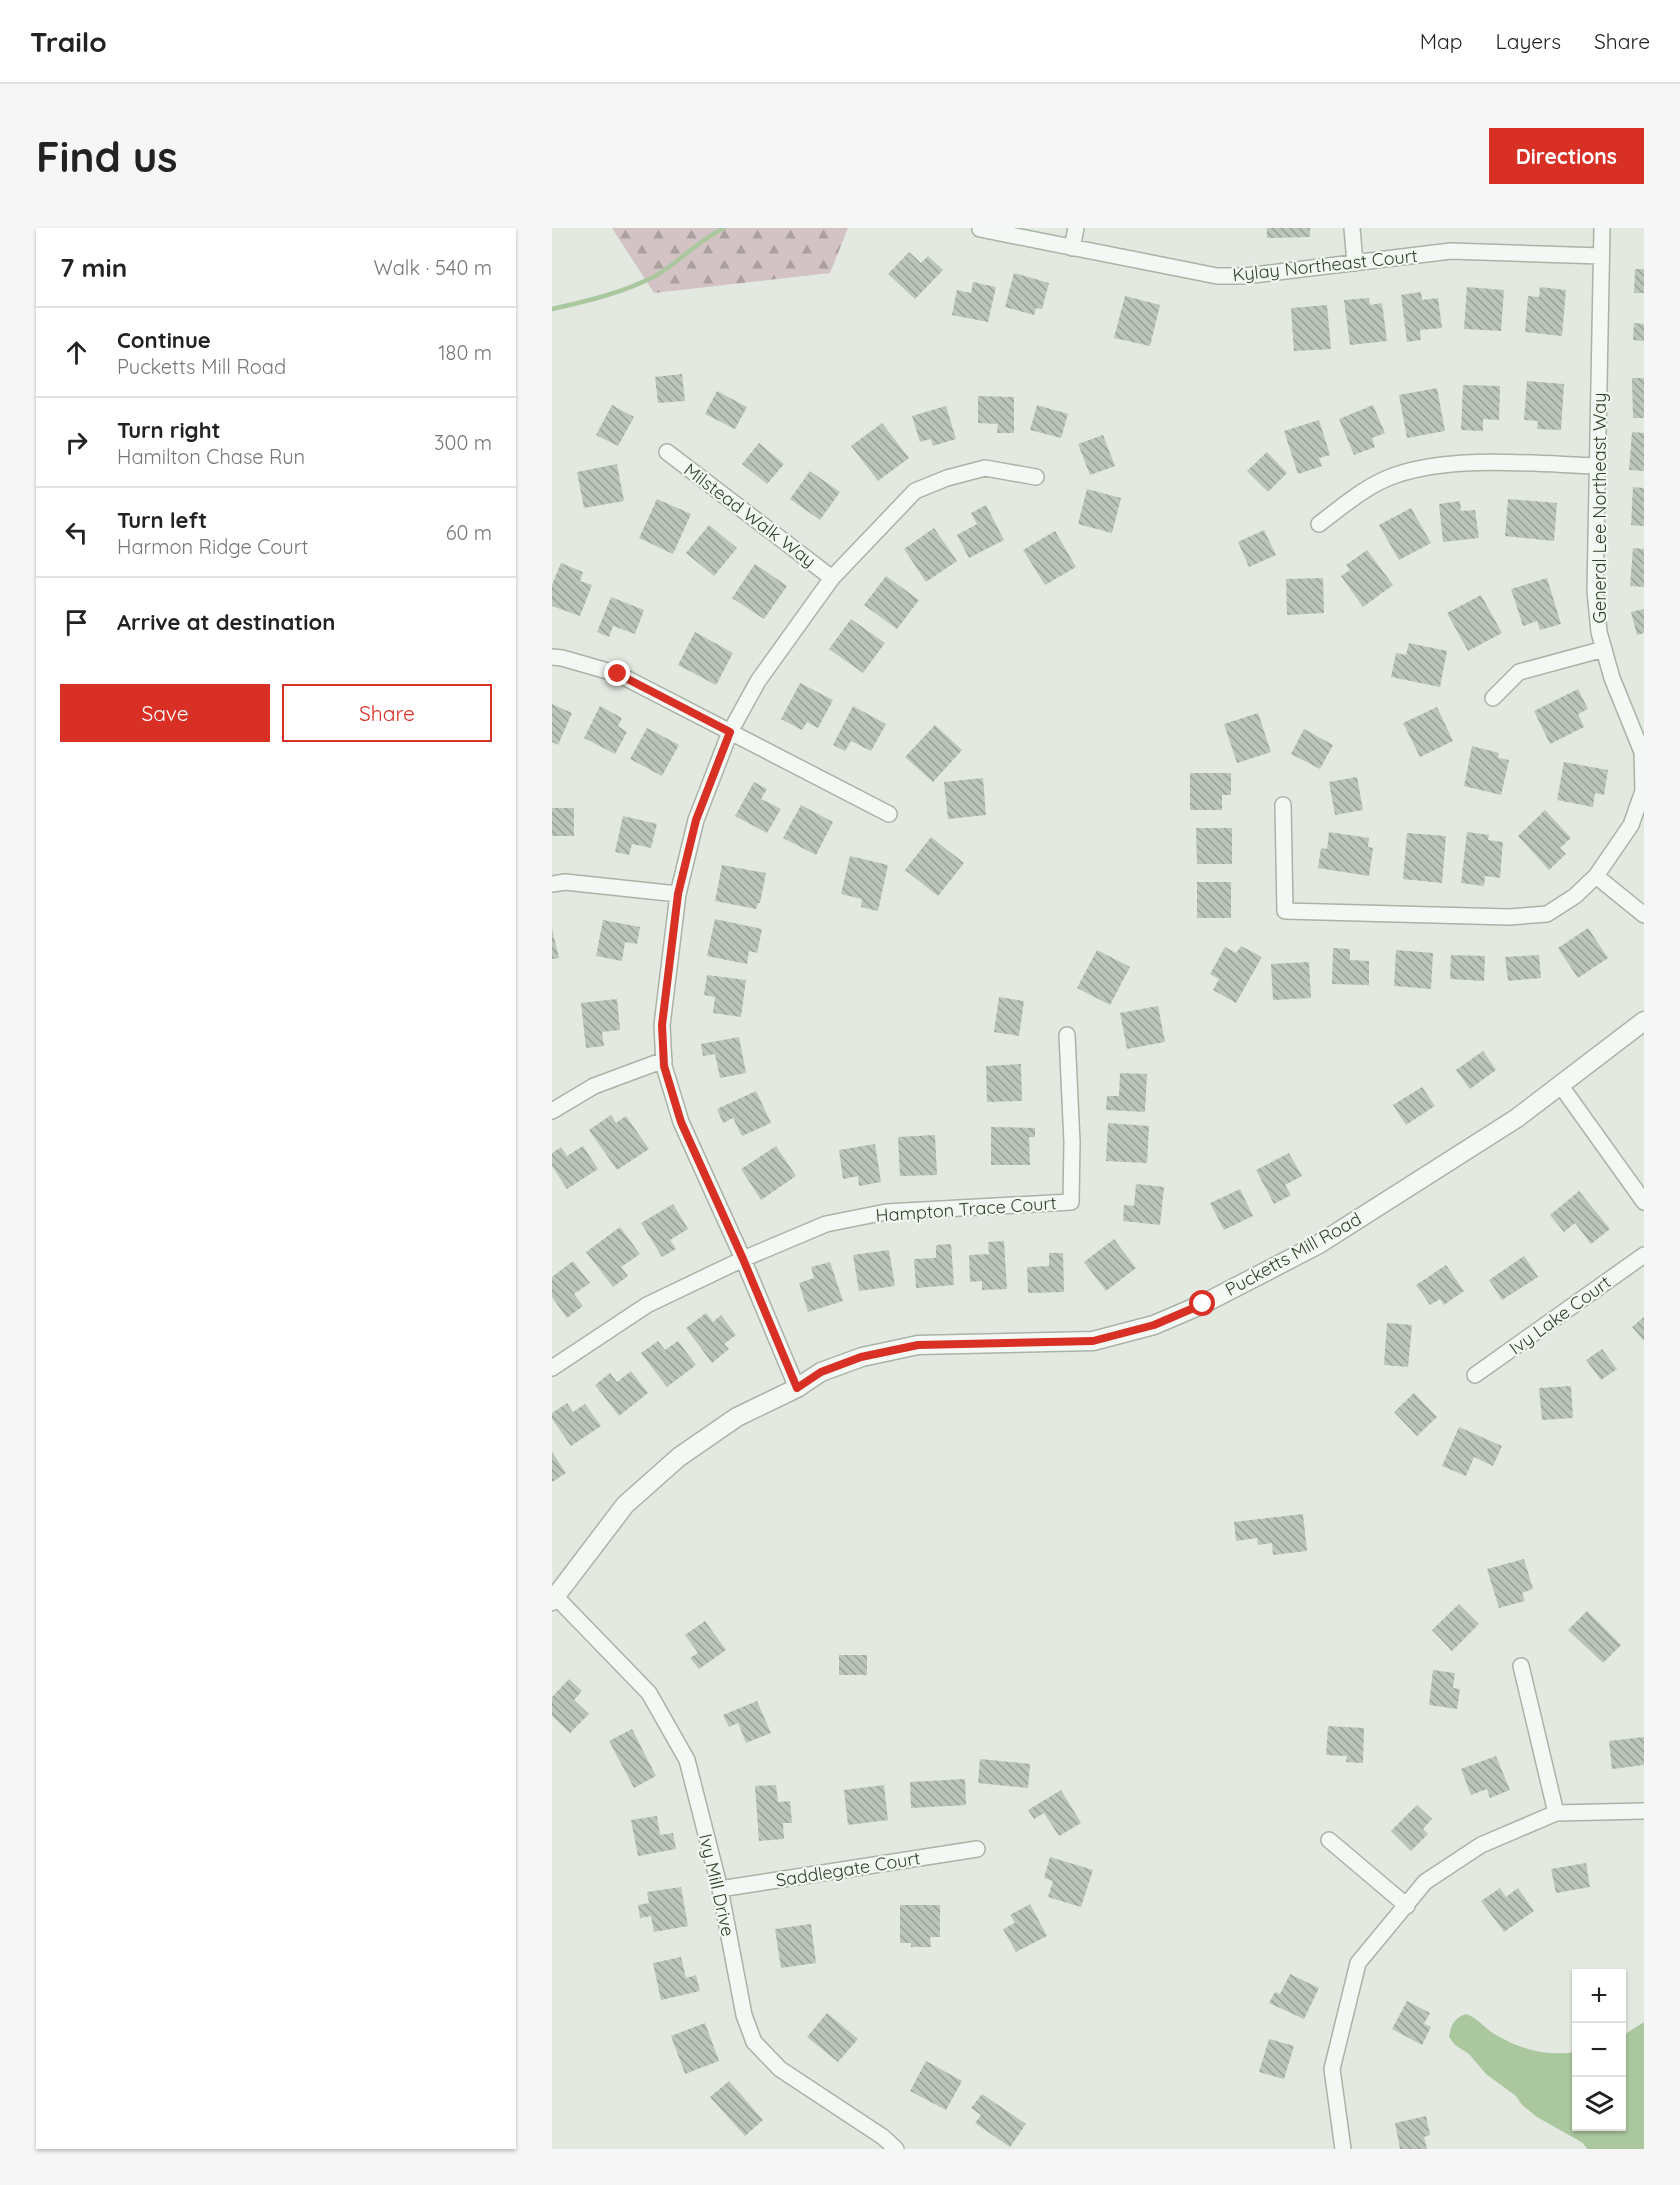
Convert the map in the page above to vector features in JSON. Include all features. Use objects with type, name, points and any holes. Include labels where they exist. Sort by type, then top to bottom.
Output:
[{"type":"street","points":[[1072,248],[1076,228]]},
{"type":"street","points":[[1352,228],[1355,262]]},
{"type":"street","name":"General Lee Northeast Way","points":[[1283,805],[1285,911],[1509,917],[1547,914],[1575,896],[1596,876],[1631,825],[1644,791],[1642,752],[1612,678],[1599,632],[1595,591],[1602,228]]},
{"type":"street","name":"Kylay Northeast Court","points":[[980,230],[1217,276],[1245,276],[1451,251],[1601,256]]},
{"type":"street","name":"Milstead Walk Way","points":[[667,452],[832,578]]},
{"type":"street","points":[[1318,524],[1360,494],[1396,475],[1440,465],[1451,463],[1598,466]]},
{"type":"street","points":[[797,1388],[743,1259],[681,1122],[664,1060],[662,1025],[678,894],[696,820],[730,732],[758,681],[832,578],[915,491],[947,478],[985,468],[1036,477]]},
{"type":"street","points":[[1493,699],[1519,672],[1604,649]]},
{"type":"street","points":[[552,657],[618,674],[889,814]]},
{"type":"street","points":[[1596,876],[1644,915]]},
{"type":"street","points":[[552,884],[565,882],[678,894]]},
{"type":"street","name":"Pucketts Mill Road","points":[[554,1598],[625,1505],[679,1456],[737,1418],[797,1388],[821,1372],[861,1357],[918,1345],[1093,1341],[1154,1325],[1203,1304],[1318,1244],[1516,1118],[1561,1086],[1644,1020]]},
{"type":"street","name":"Hampton Trace Court","points":[[552,1368],[647,1305],[743,1259],[826,1224],[885,1212],[1071,1202],[1072,1142],[1067,1035]]},
{"type":"street","points":[[552,1111],[594,1086],[664,1060]]},
{"type":"street","points":[[1561,1086],[1644,1202]]},
{"type":"street","name":"Ivy Lake Court","points":[[1475,1376],[1644,1255]]},
{"type":"street","name":"Ivy Mill Drive","points":[[554,1598],[650,1693],[687,1760],[720,1889],[744,2015],[754,2042],[780,2069],[883,2137],[896,2149]]},
{"type":"street","points":[[1521,1666],[1556,1813]]},
{"type":"street","points":[[1343,2149],[1332,2069],[1358,1963],[1425,1882],[1481,1845],[1556,1813],[1644,1811]]},
{"type":"street","points":[[1329,1840],[1407,1906]]},
{"type":"street","name":"Saddlegate Court","points":[[720,1889],[977,1849]]},
{"type":"green space","points":[[612,228],[848,228],[830,273],[654,293]]},
{"type":"shaded area","points":[[1466,2014],[1515,2045],[1535,2051],[1572,2052],[1572,2131],[1626,2131],[1626,2033],[1644,2022],[1644,2149],[1587,2149],[1583,2143],[1537,2117],[1522,2105],[1516,2096],[1486,2074],[1469,2054],[1455,2045],[1449,2037],[1454,2022]]},
{"type":"building","points":[[1267,228],[1310,228],[1310,237],[1267,238]]},
{"type":"building","points":[[909,252],[921,263],[928,256],[943,270],[915,299],[888,274]]},
{"type":"building","points":[[1635,269],[1644,269],[1644,293],[1634,293]]},
{"type":"building","points":[[1014,273],[1049,283],[1042,309],[1036,308],[1034,315],[1005,307]]},
{"type":"building","points":[[973,282],[996,287],[988,322],[952,315],[957,290],[971,293]]},
{"type":"building","points":[[1467,287],[1504,290],[1501,331],[1464,329]]},
{"type":"building","points":[[1540,287],[1566,290],[1562,336],[1525,332],[1528,296],[1539,297]]},
{"type":"building","points":[[1421,292],[1422,300],[1438,298],[1442,328],[1420,330],[1421,340],[1407,342],[1401,295]]},
{"type":"building","points":[[1125,296],[1160,305],[1150,346],[1114,338]]},
{"type":"building","points":[[1369,298],[1370,305],[1382,303],[1387,341],[1350,345],[1344,300]]},
{"type":"building","points":[[1327,305],[1331,349],[1294,351],[1291,308]]},
{"type":"building","points":[[1634,323],[1644,324],[1644,341],[1633,340]]},
{"type":"building","points":[[682,374],[685,401],[658,403],[655,377]]},
{"type":"building","points":[[1632,378],[1644,378],[1644,418],[1633,418]]},
{"type":"building","points":[[1527,381],[1564,384],[1561,430],[1537,429],[1538,421],[1524,420]]},
{"type":"building","points":[[1463,385],[1500,386],[1499,420],[1483,419],[1483,431],[1461,430]]},
{"type":"building","points":[[1437,388],[1445,431],[1407,438],[1399,395]]},
{"type":"building","points":[[717,391],[747,407],[735,429],[705,414]]},
{"type":"building","points":[[978,396],[1014,397],[1014,433],[997,433],[998,424],[978,423]]},
{"type":"building","points":[[612,405],[634,417],[618,446],[596,435]]},
{"type":"building","points":[[1037,405],[1068,414],[1061,438],[1030,430]]},
{"type":"building","points":[[1373,405],[1385,433],[1372,438],[1375,447],[1354,455],[1339,419]]},
{"type":"building","points":[[946,406],[956,439],[933,446],[931,439],[920,442],[912,416]]},
{"type":"building","points":[[1319,420],[1330,455],[1319,458],[1322,466],[1298,474],[1284,431]]},
{"type":"building","points":[[882,423],[909,458],[878,481],[851,446]]},
{"type":"building","points":[[1632,432],[1644,433],[1644,471],[1629,470]]},
{"type":"building","points":[[1103,435],[1115,466],[1090,475],[1078,444]]},
{"type":"building","points":[[759,443],[784,464],[767,484],[742,464]]},
{"type":"building","points":[[1267,452],[1287,473],[1268,492],[1247,471]]},
{"type":"building","points":[[617,464],[624,501],[584,508],[577,472]]},
{"type":"building","points":[[810,471],[840,492],[820,520],[790,499]]},
{"type":"building","points":[[1633,487],[1644,488],[1644,526],[1631,525]]},
{"type":"building","points":[[1087,489],[1121,498],[1112,533],[1078,524]]},
{"type":"building","points":[[657,499],[691,514],[673,554],[639,538]]},
{"type":"building","points":[[1508,499],[1557,503],[1554,541],[1505,536]]},
{"type":"building","points":[[1460,501],[1461,511],[1475,510],[1479,538],[1443,542],[1439,504]]},
{"type":"building","points":[[986,505],[1004,540],[969,558],[957,535],[977,524],[971,513]]},
{"type":"building","points":[[1411,508],[1431,543],[1399,560],[1379,525]]},
{"type":"building","points":[[709,525],[737,548],[714,576],[686,553]]},
{"type":"building","points":[[934,528],[957,561],[926,582],[904,549]]},
{"type":"building","points":[[1264,530],[1276,555],[1249,567],[1238,542]]},
{"type":"building","points":[[1055,531],[1076,567],[1045,585],[1023,550]]},
{"type":"building","points":[[1633,548],[1644,549],[1644,587],[1630,586]]},
{"type":"building","points":[[1367,550],[1393,585],[1363,607],[1341,576],[1350,570],[1346,565]]},
{"type":"building","points":[[561,563],[583,572],[580,581],[592,585],[580,616],[552,606],[552,585]]},
{"type":"building","points":[[755,564],[787,586],[764,619],[732,598]]},
{"type":"building","points":[[886,576],[919,600],[897,629],[864,605]]},
{"type":"building","points":[[1323,578],[1324,613],[1287,615],[1286,579]]},
{"type":"building","points":[[1547,578],[1561,624],[1540,630],[1537,621],[1523,626],[1511,589]]},
{"type":"building","points":[[1481,595],[1502,633],[1468,651],[1447,613]]},
{"type":"building","points":[[611,597],[644,610],[635,634],[613,626],[609,637],[597,632]]},
{"type":"building","points":[[1644,609],[1644,633],[1637,635],[1631,612]]},
{"type":"building","points":[[851,619],[885,643],[863,673],[829,649]]},
{"type":"building","points":[[695,632],[733,653],[716,685],[678,665]]},
{"type":"building","points":[[1409,643],[1447,651],[1440,687],[1391,677],[1396,653],[1406,655]]},
{"type":"building","points":[[800,683],[833,700],[818,728],[807,722],[802,730],[781,719]]},
{"type":"building","points":[[1578,689],[1588,709],[1578,714],[1584,727],[1550,744],[1534,711]]},
{"type":"building","points":[[552,704],[572,713],[558,745],[552,742]]},
{"type":"building","points":[[600,706],[622,718],[618,726],[627,732],[615,754],[584,738]]},
{"type":"building","points":[[853,706],[886,724],[871,751],[851,741],[845,751],[833,745]]},
{"type":"building","points":[[1437,707],[1453,741],[1420,757],[1403,723]]},
{"type":"building","points":[[1258,713],[1271,752],[1237,763],[1224,724]]},
{"type":"building","points":[[935,725],[962,750],[933,782],[905,757]]},
{"type":"building","points":[[647,728],[679,745],[662,776],[630,759]]},
{"type":"building","points":[[1304,729],[1333,745],[1320,769],[1291,754]]},
{"type":"building","points":[[1472,746],[1499,753],[1498,758],[1509,760],[1501,795],[1464,786]]},
{"type":"building","points":[[1564,762],[1608,770],[1604,795],[1595,793],[1593,807],[1557,800]]},
{"type":"building","points":[[1190,773],[1231,773],[1231,795],[1222,795],[1222,810],[1190,810]]},
{"type":"building","points":[[1357,777],[1363,810],[1335,815],[1329,782]]},
{"type":"building","points":[[983,778],[986,815],[948,819],[944,782]]},
{"type":"building","points":[[754,782],[767,789],[761,799],[781,809],[767,833],[735,816]]},
{"type":"building","points":[[801,805],[833,822],[816,855],[783,838]]},
{"type":"building","points":[[552,808],[574,808],[574,836],[552,836]]},
{"type":"building","points":[[1545,810],[1571,838],[1560,848],[1566,854],[1549,870],[1518,836]]},
{"type":"building","points":[[623,816],[657,824],[651,848],[632,844],[629,855],[615,852]]},
{"type":"building","points":[[1196,828],[1232,828],[1232,864],[1197,864]]},
{"type":"building","points":[[1329,832],[1369,838],[1368,847],[1373,848],[1369,876],[1318,868],[1321,848],[1327,849]]},
{"type":"building","points":[[1467,832],[1489,835],[1488,840],[1503,842],[1500,878],[1485,876],[1484,886],[1461,883]]},
{"type":"building","points":[[1407,833],[1446,836],[1442,883],[1403,879]]},
{"type":"building","points":[[931,837],[964,863],[938,896],[905,870]]},
{"type":"building","points":[[850,856],[888,865],[878,911],[861,907],[862,899],[841,894]]},
{"type":"building","points":[[722,865],[766,873],[760,903],[756,909],[715,901]]},
{"type":"building","points":[[1197,882],[1231,882],[1231,918],[1197,918]]},
{"type":"building","points":[[715,919],[762,929],[757,953],[749,951],[747,964],[707,956]]},
{"type":"building","points":[[603,920],[640,927],[637,944],[625,942],[622,961],[596,956]]},
{"type":"building","points":[[1588,928],[1608,958],[1578,978],[1558,948]]},
{"type":"building","points":[[552,929],[559,958],[552,959]]},
{"type":"building","points":[[1241,946],[1262,957],[1236,1003],[1213,990],[1219,979],[1210,974],[1225,947],[1236,953]]},
{"type":"building","points":[[1333,948],[1350,949],[1350,960],[1369,961],[1369,985],[1332,984]]},
{"type":"building","points":[[1097,950],[1130,967],[1110,1005],[1077,988]]},
{"type":"building","points":[[1396,950],[1433,953],[1431,989],[1394,986]]},
{"type":"building","points":[[1451,955],[1485,956],[1484,981],[1450,979]]},
{"type":"building","points":[[1539,955],[1541,978],[1508,981],[1505,957]]},
{"type":"building","points":[[1309,962],[1311,998],[1273,1000],[1271,964]]},
{"type":"building","points":[[707,975],[746,980],[741,1017],[713,1013],[715,997],[704,995]]},
{"type":"building","points":[[999,997],[1024,1001],[1019,1036],[994,1032]]},
{"type":"building","points":[[617,999],[620,1030],[602,1032],[604,1046],[586,1048],[581,1003]]},
{"type":"building","points":[[1158,1006],[1165,1042],[1127,1049],[1120,1013]]},
{"type":"building","points":[[739,1037],[746,1073],[720,1078],[715,1054],[703,1056],[701,1044]]},
{"type":"building","points":[[1483,1051],[1496,1070],[1470,1089],[1456,1070]]},
{"type":"building","points":[[1021,1064],[1022,1101],[987,1102],[986,1066]]},
{"type":"building","points":[[1120,1073],[1147,1074],[1145,1112],[1106,1110],[1107,1096],[1119,1096]]},
{"type":"building","points":[[1422,1087],[1435,1106],[1406,1125],[1393,1105]]},
{"type":"building","points":[[756,1091],[771,1123],[742,1136],[733,1118],[723,1123],[717,1109]]},
{"type":"building","points":[[611,1115],[616,1123],[626,1116],[649,1149],[617,1170],[589,1130]]},
{"type":"building","points":[[1108,1123],[1149,1126],[1147,1163],[1106,1161]]},
{"type":"building","points":[[991,1127],[1035,1128],[1035,1137],[1029,1137],[1030,1165],[991,1165]]},
{"type":"building","points":[[935,1135],[937,1175],[900,1176],[898,1137]]},
{"type":"building","points":[[875,1144],[881,1182],[859,1186],[858,1176],[843,1179],[839,1150]]},
{"type":"building","points":[[583,1146],[598,1169],[567,1189],[552,1166],[552,1153],[561,1147],[567,1156]]},
{"type":"building","points":[[776,1146],[796,1176],[761,1200],[741,1169]]},
{"type":"building","points":[[1289,1153],[1302,1176],[1285,1185],[1291,1195],[1274,1204],[1256,1170]]},
{"type":"building","points":[[1136,1184],[1164,1187],[1160,1225],[1123,1221],[1124,1205],[1134,1206]]},
{"type":"building","points":[[1240,1189],[1253,1216],[1224,1230],[1210,1203]]},
{"type":"building","points":[[1579,1191],[1610,1229],[1591,1244],[1575,1223],[1564,1232],[1550,1215]]},
{"type":"building","points":[[673,1204],[688,1229],[670,1240],[676,1249],[662,1257],[641,1223]]},
{"type":"building","points":[[620,1227],[640,1254],[621,1267],[628,1276],[613,1287],[586,1252]]},
{"type":"building","points":[[1114,1239],[1136,1268],[1106,1291],[1084,1262]]},
{"type":"building","points":[[1004,1241],[1007,1289],[982,1290],[982,1281],[970,1282],[969,1255],[989,1254],[988,1242]]},
{"type":"building","points":[[951,1244],[954,1285],[916,1288],[914,1259],[936,1258],[936,1245]]},
{"type":"building","points":[[889,1250],[895,1286],[859,1291],[853,1255]]},
{"type":"building","points":[[1049,1253],[1063,1253],[1064,1292],[1028,1293],[1027,1267],[1049,1266]]},
{"type":"building","points":[[1524,1256],[1538,1277],[1502,1300],[1489,1280]]},
{"type":"building","points":[[573,1261],[590,1283],[574,1294],[583,1306],[567,1318],[552,1297],[552,1277]]},
{"type":"building","points":[[830,1262],[843,1301],[808,1312],[799,1283],[814,1278],[811,1267]]},
{"type":"building","points":[[1446,1265],[1464,1291],[1444,1305],[1440,1299],[1430,1305],[1416,1285]]},
{"type":"building","points":[[706,1313],[713,1322],[721,1315],[736,1335],[724,1344],[729,1349],[712,1363],[686,1328]]},
{"type":"building","points":[[1644,1317],[1644,1341],[1632,1327]]},
{"type":"building","points":[[1387,1323],[1412,1325],[1408,1367],[1384,1365]]},
{"type":"building","points":[[658,1341],[665,1350],[678,1341],[696,1365],[667,1387],[641,1353]]},
{"type":"building","points":[[1602,1349],[1617,1369],[1601,1380],[1586,1360]]},
{"type":"building","points":[[631,1371],[648,1393],[619,1416],[595,1385],[610,1373],[617,1382]]},
{"type":"building","points":[[1571,1386],[1573,1418],[1542,1420],[1539,1388]]},
{"type":"building","points":[[1414,1393],[1437,1417],[1417,1436],[1394,1412]]},
{"type":"building","points":[[567,1403],[573,1412],[585,1404],[601,1426],[571,1446],[552,1419],[552,1413]]},
{"type":"building","points":[[1459,1427],[1502,1446],[1493,1466],[1474,1457],[1466,1476],[1442,1466]]},
{"type":"building","points":[[552,1452],[566,1473],[552,1482]]},
{"type":"building","points":[[1303,1514],[1307,1551],[1273,1555],[1272,1543],[1258,1545],[1257,1538],[1236,1541],[1234,1522]]},
{"type":"building","points":[[1524,1559],[1533,1589],[1522,1593],[1525,1601],[1499,1608],[1487,1569]]},
{"type":"building","points":[[1459,1604],[1479,1624],[1452,1651],[1432,1630]]},
{"type":"building","points":[[1587,1611],[1621,1645],[1603,1663],[1568,1630]]},
{"type":"building","points":[[705,1621],[726,1650],[699,1669],[690,1658],[698,1653],[685,1635]]},
{"type":"building","points":[[839,1655],[867,1655],[867,1675],[839,1675]]},
{"type":"building","points":[[1433,1670],[1455,1673],[1453,1688],[1460,1689],[1457,1709],[1429,1705]]},
{"type":"building","points":[[569,1679],[582,1691],[574,1700],[589,1714],[570,1733],[552,1716],[552,1697]]},
{"type":"building","points":[[757,1701],[771,1733],[746,1743],[738,1723],[729,1727],[723,1715]]},
{"type":"building","points":[[1328,1726],[1364,1728],[1363,1763],[1346,1762],[1347,1756],[1326,1755]]},
{"type":"building","points":[[632,1729],[656,1776],[634,1788],[609,1741]]},
{"type":"building","points":[[1644,1737],[1644,1765],[1612,1769],[1609,1741]]},
{"type":"building","points":[[1496,1756],[1510,1790],[1490,1798],[1487,1789],[1471,1795],[1461,1769]]},
{"type":"building","points":[[980,1759],[1030,1764],[1028,1788],[978,1783]]},
{"type":"building","points":[[965,1779],[966,1805],[911,1808],[910,1782]]},
{"type":"building","points":[[776,1785],[778,1802],[790,1801],[792,1823],[783,1823],[784,1839],[759,1841],[755,1786]]},
{"type":"building","points":[[884,1785],[888,1820],[848,1825],[844,1790]]},
{"type":"building","points":[[1061,1790],[1081,1823],[1059,1836],[1044,1813],[1034,1819],[1028,1810]]},
{"type":"building","points":[[1417,1805],[1432,1819],[1423,1829],[1428,1834],[1411,1851],[1391,1831]]},
{"type":"building","points":[[657,1816],[660,1835],[673,1833],[676,1849],[638,1856],[631,1820]]},
{"type":"building","points":[[1050,1857],[1093,1870],[1081,1907],[1048,1897],[1053,1881],[1044,1878]]},
{"type":"building","points":[[1586,1863],[1590,1887],[1556,1893],[1551,1869]]},
{"type":"building","points":[[681,1887],[688,1926],[654,1932],[651,1916],[640,1918],[638,1905],[649,1903],[647,1892]]},
{"type":"building","points":[[1500,1888],[1506,1897],[1518,1888],[1534,1911],[1504,1932],[1481,1901]]},
{"type":"building","points":[[1030,1904],[1047,1936],[1016,1952],[1003,1929],[1015,1923],[1010,1915]]},
{"type":"building","points":[[900,1905],[940,1905],[940,1937],[930,1937],[931,1947],[911,1947],[911,1943],[900,1943]]},
{"type":"building","points":[[811,1924],[816,1963],[781,1968],[775,1929]]},
{"type":"building","points":[[681,1957],[686,1978],[696,1975],[700,1991],[661,2000],[653,1963]]},
{"type":"building","points":[[1290,1974],[1319,1988],[1304,2019],[1269,2003],[1275,1992],[1280,1994]]},
{"type":"building","points":[[1407,2001],[1430,2013],[1424,2024],[1431,2027],[1422,2045],[1392,2029]]},
{"type":"building","points":[[827,2013],[858,2039],[838,2062],[807,2037]]},
{"type":"building","points":[[705,2023],[719,2061],[685,2074],[671,2036]]},
{"type":"building","points":[[1269,2039],[1294,2046],[1284,2079],[1259,2072]]},
{"type":"building","points":[[926,2061],[962,2081],[946,2110],[910,2091]]},
{"type":"building","points":[[729,2081],[763,2120],[745,2136],[710,2097]]},
{"type":"building","points":[[982,2094],[1026,2124],[1010,2147],[975,2123],[981,2115],[971,2108]]},
{"type":"building","points":[[1426,2116],[1430,2135],[1424,2137],[1427,2149],[1400,2149],[1395,2123]]},
{"type":"waterway","points":[[552,309],[605,296],[643,282],[664,271],[705,239],[724,228]]},
{"type":"route","points":[[618,674],[730,732],[696,820],[678,894],[662,1025],[664,1066],[681,1122],[743,1259],[797,1388],[821,1372],[861,1357],[918,1345],[1093,1341],[1154,1325],[1203,1304]]}]
